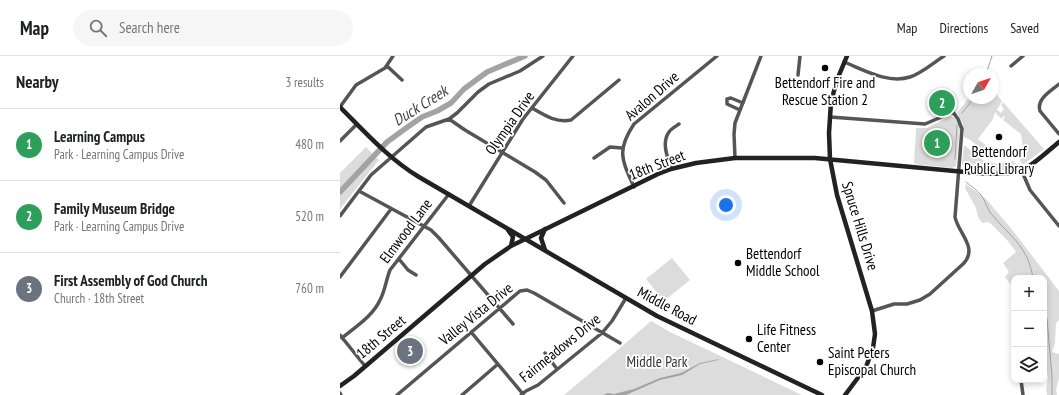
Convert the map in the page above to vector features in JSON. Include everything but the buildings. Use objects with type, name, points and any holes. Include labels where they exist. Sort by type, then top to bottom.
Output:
[{"type":"main road","name":"Spruce Hills Drive","points":[[845,395],[862,373],[870,358],[874,340],[874,321],[872,311],[837,195],[830,159],[831,102],[846,56]]},
{"type":"main road","name":"Middle Road","points":[[340,107],[389,156],[404,168],[670,323],[822,395]]},
{"type":"main road","name":"18th Street","points":[[340,386],[471,276],[511,246],[671,169],[696,163],[735,158],[786,157],[830,159],[1002,174],[1028,167],[1059,142]]},
{"type":"main road","points":[[507,228],[512,237],[511,246]]},
{"type":"main road","points":[[545,229],[541,238],[545,250]]},
{"type":"street","points":[[340,107],[356,84],[387,66],[393,56]]},
{"type":"street","points":[[340,216],[371,175],[389,156],[426,127],[449,119],[478,92],[489,84],[520,71],[543,56]]},
{"type":"street","name":"Olympia Drive","points":[[469,206],[523,120],[573,56]]},
{"type":"street","name":"Avalon Drive","points":[[622,148],[626,135],[634,124],[718,56]]},
{"type":"street","points":[[735,158],[735,123],[761,56]]},
{"type":"street","points":[[798,75],[800,56]]},
{"type":"street","points":[[844,62],[878,75],[901,78],[917,74],[944,56]]},
{"type":"street","points":[[1011,66],[1023,56]]},
{"type":"street","points":[[387,66],[402,80]]},
{"type":"street","points":[[532,108],[552,119],[566,121],[571,120],[619,80]]},
{"type":"street","points":[[1059,84],[1042,99],[1038,107],[1059,134]]},
{"type":"street","points":[[740,110],[727,104],[727,99],[731,98],[743,103]]},
{"type":"street","points":[[830,117],[925,124],[953,112],[962,129],[955,217],[956,222],[969,246],[969,253],[966,261],[930,294],[920,300],[907,304],[894,304],[872,311]]},
{"type":"street","points":[[449,119],[546,180],[564,203]]},
{"type":"street","points":[[340,141],[357,124]]},
{"type":"street","points":[[671,169],[666,155],[667,137],[669,131],[679,124]]},
{"type":"street","points":[[594,158],[610,147],[622,148],[623,163],[634,187]]},
{"type":"street","points":[[1021,169],[1030,190],[1059,226]]},
{"type":"street","points":[[359,191],[430,230],[439,238],[512,324]]},
{"type":"street","name":"Elmwood Lane","points":[[341,337],[376,308],[381,300],[390,270],[449,194]]},
{"type":"street","points":[[340,277],[391,209]]},
{"type":"street","points":[[399,260],[408,270],[416,275]]},
{"type":"street","name":"Valley Vista Drive","points":[[397,395],[518,292],[527,290],[620,343]]},
{"type":"street","name":"Fairmeadows Drive","points":[[522,394],[538,385],[602,333],[612,321],[626,298]]},
{"type":"street","points":[[471,332],[522,394]]},
{"type":"street","points":[[341,337],[365,366]]},
{"type":"street","points":[[545,353],[557,369]]},
{"type":"street","points":[[462,395],[498,364]]},
{"type":"street","points":[[1021,383],[1023,395]]},
{"type":"green space","points":[[999,97],[1002,101],[997,110],[1001,113],[1004,109],[1001,105],[1003,102],[1044,149],[1022,164],[1020,160],[1022,156],[1024,156],[1021,134],[1003,120],[1005,117],[1003,116],[1002,119],[996,112],[993,119],[978,139],[993,151],[995,149],[1000,153],[1002,150],[1006,153],[1004,157],[994,157],[964,137],[963,124],[957,113],[964,104],[999,104]]},
{"type":"green space","points":[[950,116],[955,118],[960,128],[956,166],[952,168],[914,164],[916,128],[927,128]]},
{"type":"green space","points":[[964,145],[988,164],[990,162],[998,164],[1013,161],[1016,164],[1016,167],[998,171],[965,168],[962,164]]},
{"type":"green space","points":[[366,147],[379,160],[340,209],[340,173]]},
{"type":"green space","points":[[966,184],[986,199],[1010,227],[1047,275],[1011,275],[1011,285],[1005,277],[1009,272],[1003,263],[1016,252],[1007,240],[989,222],[982,223],[965,188]]},
{"type":"green space","points":[[672,258],[690,280],[664,301],[646,279]]},
{"type":"green space","points":[[1047,275],[1059,291],[1059,320],[1056,323],[1055,343],[1052,352],[1059,354],[1059,378],[1056,390],[1057,395],[1047,395],[1046,390],[1048,377]]},
{"type":"green space","name":"Middle Park","points":[[651,321],[670,332],[802,395],[564,395]]},
{"type":"shaded area","points":[[719,359],[700,364],[682,375],[660,380],[626,395],[603,395],[634,389],[660,378],[681,373],[700,363]]},
{"type":"waterway","name":"Duck Creek","points":[[340,192],[387,142],[422,117],[451,103],[464,89],[487,72],[525,56]]},
{"type":"waterway","points":[[988,68],[992,56]]},
{"type":"waterway","points":[[962,113],[969,104]]},
{"type":"waterway","points":[[955,159],[957,125]]},
{"type":"waterway","points":[[966,182],[981,195],[991,214],[1013,237],[1027,258],[1032,275]]},
{"type":"waterway","points":[[1047,319],[1052,395]]},
{"type":"place","name":"Bettendorf Fire and Rescue Station 2","points":[[825,68]]},
{"type":"place","name":"Family Museum Bridge","points":[[942,103]]},
{"type":"place","name":"Bettendorf Public Library","points":[[999,137]]},
{"type":"place","name":"Learning Campus","points":[[937,143]]},
{"type":"place","name":"Bettendorf Middle School","points":[[738,263]]},
{"type":"place","name":"Life Fitness Center","points":[[749,339]]},
{"type":"place","name":"First Assembly of God Church","points":[[410,351]]},
{"type":"place","name":"Saint Peters Episcopal Church","points":[[820,362]]}]
